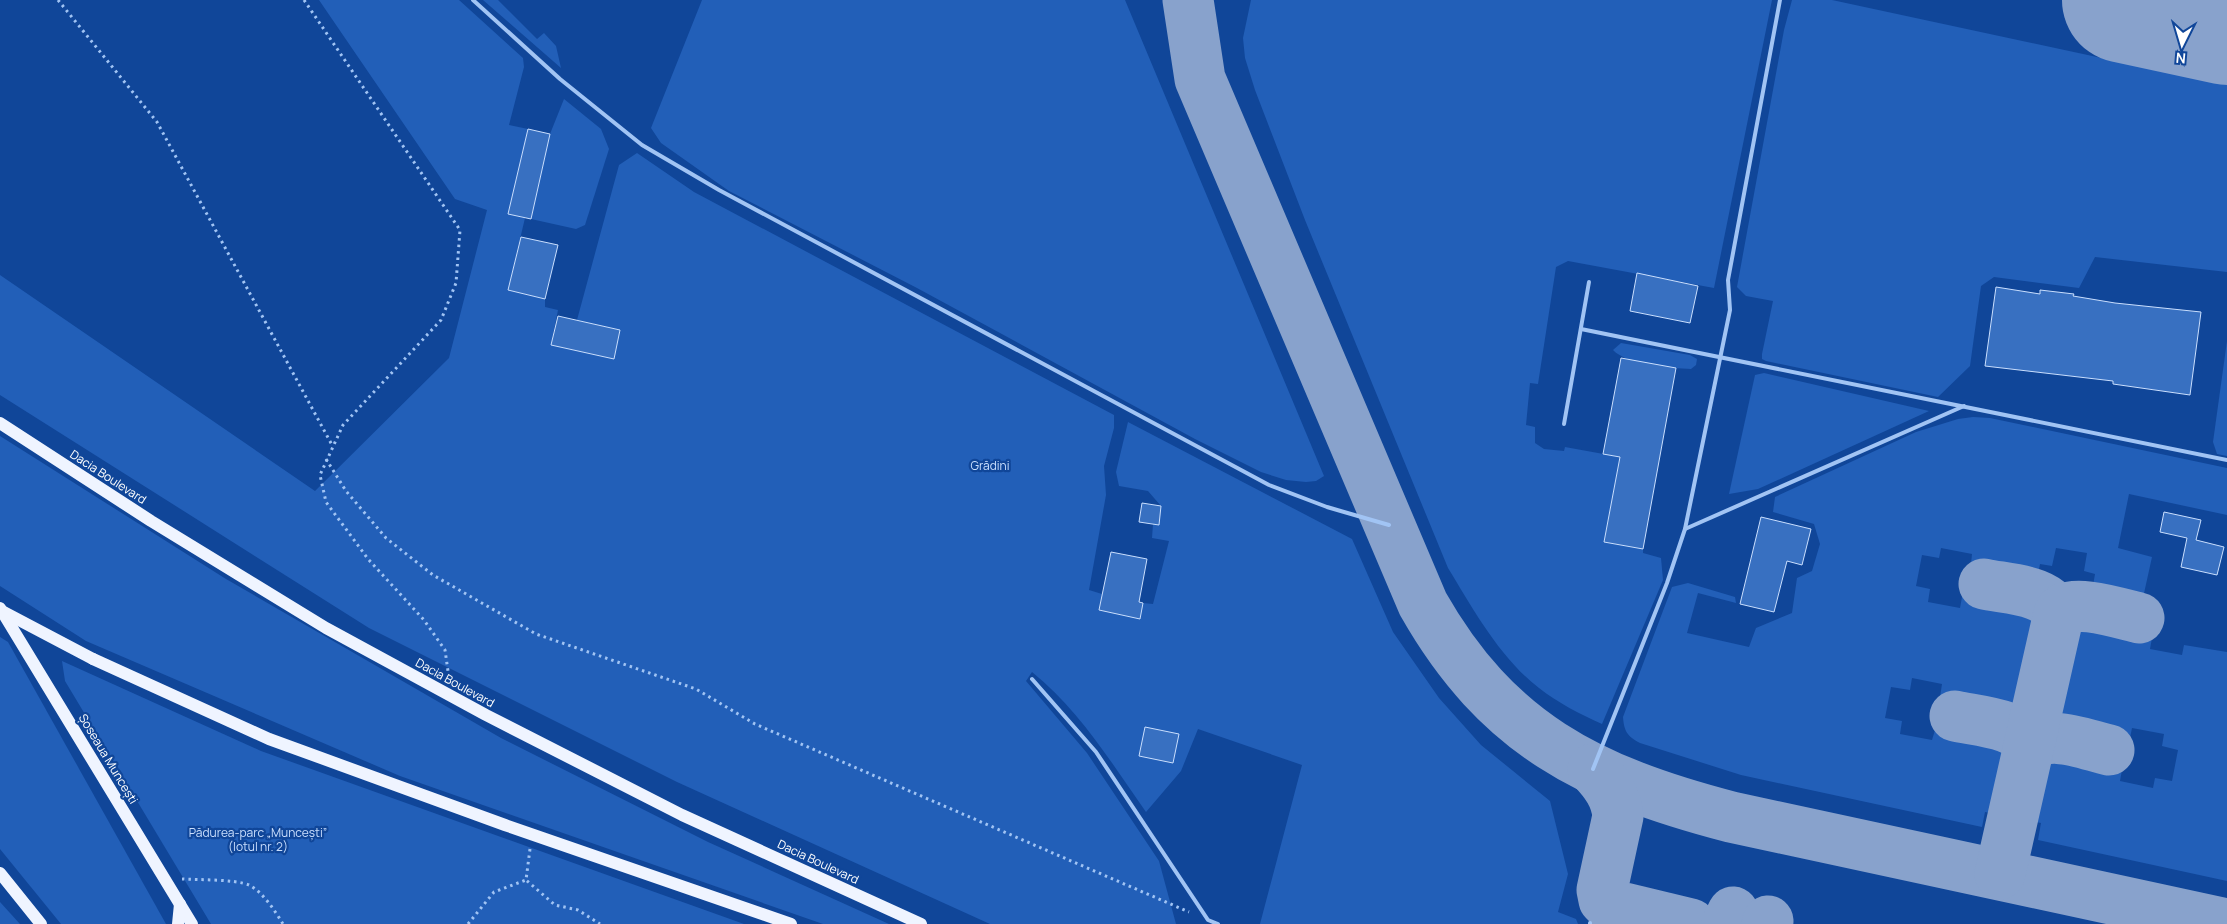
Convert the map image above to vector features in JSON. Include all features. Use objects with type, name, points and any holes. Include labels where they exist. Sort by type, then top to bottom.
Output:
[{"type":"main road","name":"Dacia Boulevard","points":[[0,423],[151,521],[301,612],[447,694],[682,815],[915,923]]},
{"type":"main road","points":[[0,609],[92,659],[269,739],[532,835],[792,924]]},
{"type":"main road","name":"Șoseaua Muncești","points":[[0,609],[192,924]]},
{"type":"main road","points":[[0,873],[41,924]]},
{"type":"main road","points":[[178,924],[180,904]]},
{"type":"lane","points":[[473,0],[560,79],[642,145],[719,190],[1269,485],[1327,507],[1389,525]]},
{"type":"lane","points":[[1593,769],[1668,583],[1685,529],[1730,310],[1728,280],[1780,0]]},
{"type":"lane","points":[[1564,424],[1589,282]]},
{"type":"lane","points":[[1581,329],[2227,460]]},
{"type":"lane","points":[[1685,529],[1964,406]]},
{"type":"lane","points":[[1032,679],[1096,752],[1208,920],[1218,924]]},
{"type":"path","points":[[58,0],[157,122],[332,446]]},
{"type":"path","points":[[304,0],[460,230],[456,283],[441,320],[343,425],[326,458],[320,475],[326,502],[368,559],[424,620],[445,650],[449,678],[447,694]]},
{"type":"path","points":[[326,458],[346,491],[386,538],[433,575],[536,634],[696,689],[755,724],[1208,920]]},
{"type":"path","points":[[526,880],[532,835]]},
{"type":"path","points":[[164,878],[220,881],[249,886],[270,905],[283,924]]},
{"type":"path","points":[[468,924],[494,892],[526,880]]},
{"type":"path","points":[[526,880],[555,905],[578,910],[600,924]]},
{"type":"green space","name":"Grădini","points":[[319,0],[459,0],[523,58],[524,67],[509,125],[528,129],[508,214],[525,218],[508,290],[545,299],[545,307],[558,310],[551,345],[614,359],[620,330],[577,320],[619,165],[637,153],[694,192],[1114,415],[1114,428],[1104,466],[1106,495],[1089,590],[1102,594],[1099,610],[1140,618],[1143,603],[1153,604],[1169,541],[1152,538],[1153,524],[1159,525],[1161,506],[1148,491],[1119,486],[1116,472],[1128,422],[1352,539],[1393,632],[1439,698],[1481,745],[1550,801],[1568,874],[1558,912],[1576,919],[1578,924],[1260,924],[1302,765],[1198,729],[1181,771],[1146,812],[1094,738],[1065,703],[1032,672],[1026,681],[1087,753],[1159,861],[1176,924],[990,924],[677,782],[369,628],[0,395],[0,275],[315,491],[449,358],[487,210],[455,199]]},
{"type":"green space","points":[[483,0],[498,0],[537,39],[544,33],[556,46],[561,68]]},
{"type":"green space","points":[[702,0],[1125,0],[1324,476],[1316,481],[1286,480],[1261,472],[1195,439],[917,288],[729,191],[661,143],[651,128]]},
{"type":"green space","points":[[1251,0],[1772,0],[1714,288],[1568,261],[1556,267],[1538,384],[1530,383],[1526,425],[1535,427],[1535,443],[1544,449],[1564,451],[1565,447],[1620,457],[1604,542],[1643,549],[1643,553],[1661,558],[1663,580],[1602,724],[1554,699],[1525,676],[1488,632],[1448,568],[1305,220],[1255,90],[1245,58],[1243,38]]},
{"type":"green space","points":[[1792,0],[1832,0],[2227,85],[2227,272],[2095,257],[2079,288],[1994,277],[1981,286],[1970,366],[1938,397],[1762,359],[1773,301],[1746,296],[1737,287],[1784,30]]},
{"type":"green space","points":[[564,99],[601,129],[609,149],[585,225],[576,229],[531,219],[550,134]]},
{"type":"green space","points":[[2227,341],[2227,456],[2217,454],[2213,442]]},
{"type":"green space","points":[[1621,343],[1690,355],[1697,359],[1696,365],[1691,369],[1661,367],[1628,359],[1613,350]]},
{"type":"green space","points":[[1764,373],[1929,411],[1758,489],[1729,494],[1755,375]]},
{"type":"green space","points":[[1973,417],[1990,418],[2227,468],[2227,515],[2129,494],[2118,548],[2152,557],[2141,607],[2091,597],[2095,574],[2084,571],[2087,553],[2056,548],[2052,566],[2040,564],[2036,584],[1986,574],[1987,567],[1971,564],[1972,554],[1941,548],[1939,558],[1922,555],[1916,586],[1930,589],[1928,602],[1960,608],[1962,597],[1980,600],[1981,595],[2032,605],[2031,611],[2042,612],[2038,631],[2043,632],[2030,699],[2023,698],[2020,714],[2009,712],[2007,717],[1957,708],[1958,700],[1940,697],[1942,684],[1912,678],[1910,690],[1891,687],[1885,718],[1902,721],[1900,734],[1932,740],[1935,730],[1949,732],[1951,727],[2003,737],[2001,744],[2013,746],[2010,762],[2014,763],[2007,798],[2000,797],[1997,814],[1985,812],[1982,827],[1741,775],[1640,743],[1629,735],[1625,730],[1623,717],[1672,587],[1688,583],[1735,597],[1736,603],[1698,593],[1687,633],[1749,647],[1756,628],[1792,613],[1797,578],[1812,571],[1820,544],[1814,524],[1773,512],[1775,497],[1916,432],[1958,419]]},
{"type":"green space","points":[[0,436],[226,579],[501,738],[708,842],[889,924],[823,924],[400,776],[86,641],[0,586]]},
{"type":"green space","points":[[2085,618],[2137,628],[2136,635],[2152,638],[2150,649],[2182,655],[2184,645],[2227,652],[2227,881],[2038,840],[2041,823],[2030,821],[2033,805],[2028,803],[2035,768],[2041,769],[2044,753],[2056,756],[2057,750],[2107,760],[2106,767],[2122,770],[2120,781],[2153,788],[2155,778],[2172,781],[2178,750],[2162,746],[2164,734],[2132,728],[2130,738],[2113,734],[2112,739],[2061,730],[2062,723],[2052,721],[2055,705],[2051,704],[2063,636],[2071,637],[2074,621],[2084,623]]},
{"type":"green space","points":[[0,637],[8,642],[166,924],[61,924],[0,849]]},
{"type":"green space","name":"Pădurea-parc „Muncești” (lotul nr. 2)","points":[[62,661],[261,751],[744,924],[211,924],[65,681]]},
{"type":"green space","points":[[0,902],[20,924],[0,924]]},
{"type":"building","points":[[528,129],[550,134],[531,219],[508,214]]},
{"type":"building","points":[[521,237],[558,245],[545,299],[508,290]]},
{"type":"building","points":[[1637,273],[1698,286],[1690,323],[1630,311]]},
{"type":"building","points":[[1996,287],[2040,294],[2040,290],[2074,294],[2073,296],[2115,303],[2201,312],[2190,395],[2113,384],[2113,381],[1985,366]]},
{"type":"building","points":[[558,316],[620,330],[614,359],[551,345]]},
{"type":"building","points":[[1621,358],[1676,368],[1643,549],[1604,542],[1620,457],[1603,454]]},
{"type":"building","points":[[1142,503],[1161,506],[1159,525],[1139,522]]},
{"type":"building","points":[[2164,512],[2201,520],[2196,540],[2224,547],[2217,575],[2181,567],[2187,538],[2160,532]]},
{"type":"building","points":[[1761,517],[1811,529],[1802,565],[1787,561],[1774,612],[1740,604]]},
{"type":"building","points":[[1111,552],[1147,559],[1139,602],[1143,603],[1140,619],[1099,610]]},
{"type":"building","points":[[1145,727],[1179,734],[1173,763],[1139,756]]},
{"type":"taxiway","points":[[1188,0],[1200,79],[1423,604],[1452,649],[1482,687],[1516,719],[1551,745],[1591,768],[1680,803],[1731,817],[2227,924]]},
{"type":"taxiway","points":[[1984,584],[2037,595],[2053,607],[2057,616]]},
{"type":"taxiway","points":[[2000,874],[2059,613],[2065,608],[2084,606],[2139,618]]},
{"type":"taxiway","points":[[1955,716],[1998,724],[2008,728],[2024,739],[2028,747]]},
{"type":"taxiway","points":[[2028,751],[2035,744],[2055,738],[2109,750]]},
{"type":"taxiway","points":[[1593,769],[1610,790],[1618,816],[1602,890],[1604,900],[1608,904],[1691,924]]},
{"type":"taxiway","points":[[1727,924],[1733,912]]},
{"type":"runway","points":[[2125,0],[2227,22]]}]
